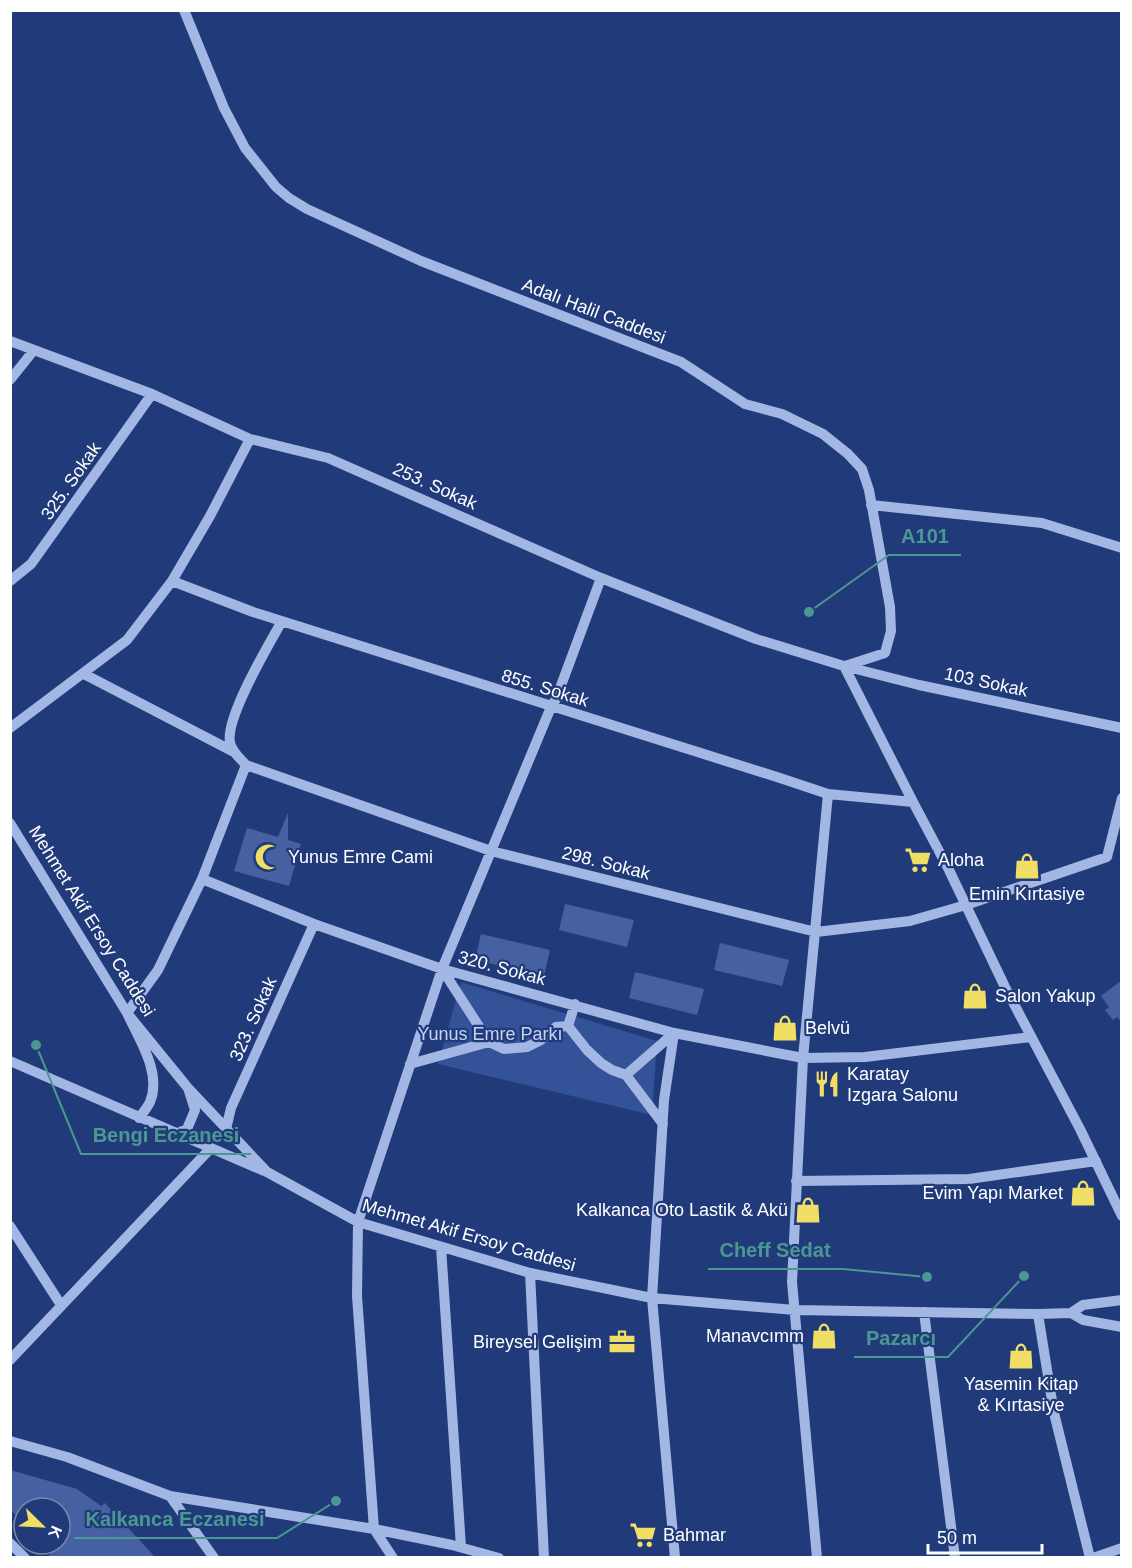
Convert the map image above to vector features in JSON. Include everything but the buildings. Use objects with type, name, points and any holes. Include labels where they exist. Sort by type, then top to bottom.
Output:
[{"type":"street","name":"Adalı Halil Caddesi","points":[[184,10],[224,108],[245,148],[276,187],[289,198],[307,209],[421,261],[681,362],[745,404],[782,414],[823,434],[848,454],[862,469],[869,490],[890,607],[891,631],[885,653],[844,666]]},
{"type":"street","name":"253. Sokak","points":[[10,341],[152,394],[250,439],[328,458],[602,578],[756,639],[844,666]]},
{"type":"street","points":[[10,380],[34,350]]},
{"type":"street","name":"325. Sokak","points":[[10,581],[31,564],[152,394]]},
{"type":"street","points":[[10,728],[127,640],[172,581],[210,516],[250,439]]},
{"type":"street","points":[[871,505],[1042,523],[1122,548]]},
{"type":"street","points":[[393,1557],[374,1529],[357,1296],[358,1222],[442,969],[550,707],[556,699],[602,578]]},
{"type":"street","name":"855. Sokak","points":[[172,581],[282,621],[828,794],[913,802]]},
{"type":"street","points":[[139,1118],[150,1102],[154,1082],[149,1061],[127,1013],[158,970],[202,879],[246,765],[234,752],[230,743],[230,727],[260,659],[282,621]]},
{"type":"street","points":[[844,666],[1122,1216]]},
{"type":"street","name":"103 Sokak","points":[[844,666],[919,685],[1122,729]]},
{"type":"street","points":[[84,674],[234,752]]},
{"type":"street","name":"298. Sokak","points":[[246,765],[491,851],[816,932],[910,921],[966,905],[1107,858],[1122,798]]},
{"type":"street","points":[[817,1557],[792,1282],[803,1058],[828,794]]},
{"type":"street","name":"Mehmet Akif Ersoy Caddesi","points":[[10,823],[127,1013],[188,1088],[267,1172],[358,1222],[530,1273],[652,1298],[795,1310],[1071,1313]]},
{"type":"street","name":"320. Sokak","points":[[202,879],[314,924],[442,969],[674,1033],[803,1058],[865,1057],[1031,1037]]},
{"type":"street","name":"323. Sokak","points":[[226,1129],[231,1108],[314,924]]},
{"type":"street","points":[[442,969],[489,1042],[504,1049],[527,1047],[541,1040],[556,1027],[568,1026]]},
{"type":"street","points":[[568,1026],[575,1004]]},
{"type":"street","points":[[568,1026],[601,1063],[626,1075],[663,1124]]},
{"type":"street","points":[[626,1075],[674,1033]]},
{"type":"street","points":[[674,1033],[663,1124],[652,1298],[675,1557]]},
{"type":"street","points":[[410,1064],[489,1042]]},
{"type":"street","points":[[10,1062],[267,1172]]},
{"type":"street","points":[[176,1134],[187,1129],[195,1110],[188,1088]]},
{"type":"street","points":[[10,1360],[210,1149]]},
{"type":"street","points":[[796,1181],[969,1179],[1096,1161]]},
{"type":"street","points":[[10,1226],[61,1305]]},
{"type":"street","points":[[441,1247],[461,1547]]},
{"type":"street","points":[[530,1273],[544,1557]]},
{"type":"street","points":[[1122,1300],[1083,1305],[1071,1313],[1083,1320],[1122,1327]]},
{"type":"street","points":[[924,1312],[955,1557]]},
{"type":"street","points":[[1038,1314],[1054,1413],[1092,1557],[1122,1548]]},
{"type":"street","points":[[10,1441],[67,1457],[170,1496],[374,1529],[499,1557]]},
{"type":"street","points":[[170,1496],[214,1557]]},
{"type":"street","points":[[10,1543],[25,1557]]},
{"type":"green space","name":"Yunus Emre Parkı","points":[[461,982],[657,1041],[652,1115],[438,1064]]},
{"type":"place","name":"A101","points":[[809,612]]},
{"type":"place","name":"Yunus Emre Cami","points":[[268,857]]},
{"type":"place","name":"Aloha","points":[[918,860]]},
{"type":"place","name":"Emin Kırtasiye","points":[[1027,866]]},
{"type":"place","name":"Salon Yakup","points":[[975,996]]},
{"type":"place","name":"Belvü","points":[[785,1028]]},
{"type":"place","name":"Bengi Eczanesi","points":[[36,1045]]},
{"type":"place","name":"Karatay Izgara Salonu","points":[[827,1084]]},
{"type":"place","name":"Evim Yapı Market","points":[[1083,1193]]},
{"type":"place","name":"Kalkanca Oto Lastik & Akü","points":[[808,1210]]},
{"type":"place","name":"Pazarcı","points":[[1024,1276]]},
{"type":"place","name":"Cheff Sedat","points":[[927,1277]]},
{"type":"place","name":"Manavcımm","points":[[824,1336]]},
{"type":"place","name":"Bireysel Gelişim","points":[[622,1342]]},
{"type":"place","name":"Yasemin Kitap & Kırtasiye","points":[[1021,1356]]},
{"type":"place","name":"Kalkanca Eczanesi","points":[[336,1501]]},
{"type":"place","name":"Bahmar","points":[[643,1535]]}]
